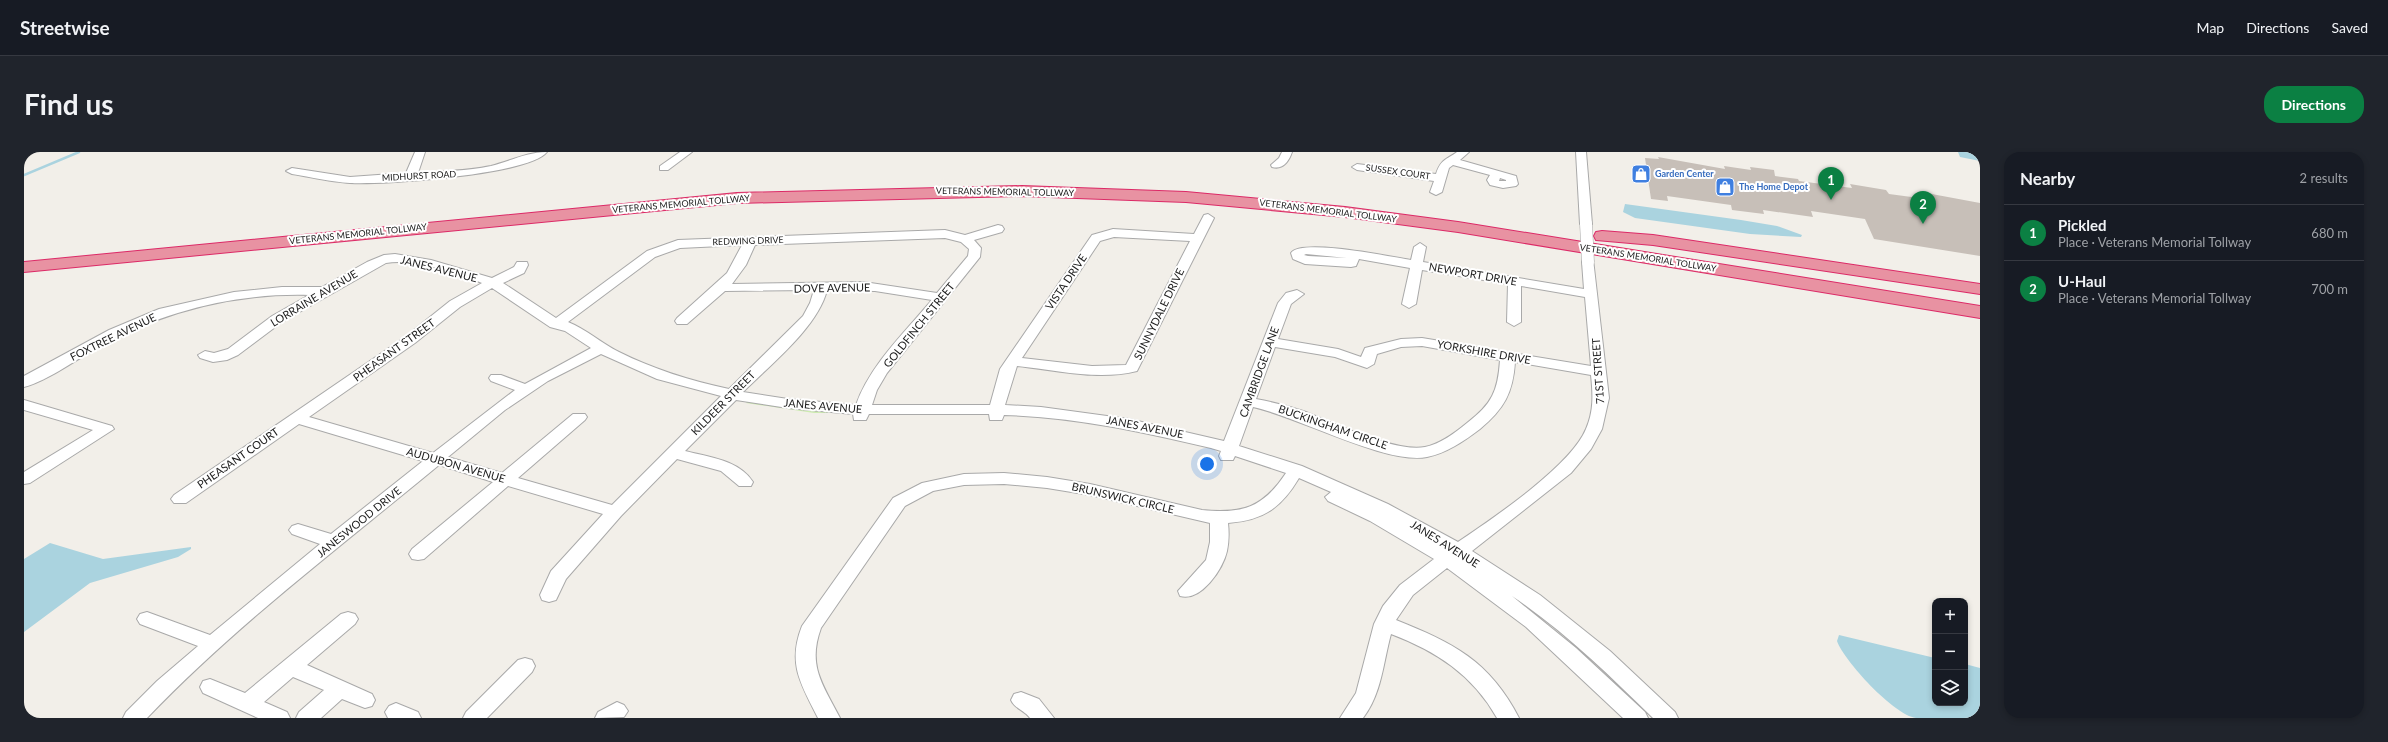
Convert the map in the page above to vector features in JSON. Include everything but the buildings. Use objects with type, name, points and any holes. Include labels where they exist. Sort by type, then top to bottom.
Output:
[{"type":"highway","name":"VETERANS MEMORIAL TOLLWAY","points":[[24,253],[740,186],[935,178],[1105,181],[1258,189],[1435,211],[1602,236],[1980,298]]},
{"type":"highway","name":"VETERANS MEMORIAL TOLLWAY","points":[[24,267],[737,198],[923,192],[1022,191],[1186,198],[1345,212],[1458,227],[1980,312]]},
{"type":"highway","points":[[1602,236],[1653,240],[1980,289]]},
{"type":"highway","points":[[1741,273],[1775,283],[1980,321]]},
{"type":"street","points":[[411,176],[420,152]]},
{"type":"street","name":"MIDHURST ROAD","points":[[292,171],[343,180],[411,176],[485,170],[516,163],[542,152]]},
{"type":"street","points":[[664,168],[688,152]]},
{"type":"street","points":[[1276,165],[1284,160],[1287,152]]},
{"type":"street","points":[[1436,192],[1439,178],[1444,166],[1449,160],[1461,152]]},
{"type":"street","name":"71ST STREET","points":[[1351,718],[1362,704],[1371,686],[1385,623],[1399,598],[1565,469],[1586,446],[1597,425],[1600,413],[1599,372],[1588,262],[1581,152]]},
{"type":"street","points":[[1449,160],[1496,173]]},
{"type":"street","name":"SUSSEX COURT","points":[[1357,167],[1439,178]]},
{"type":"street","name":"SUNNYDALE DRIVE","points":[[1013,361],[1106,371],[1125,371],[1132,368],[1208,218]]},
{"type":"street","points":[[965,239],[998,229]]},
{"type":"street","name":"VISTA DRIVE","points":[[997,413],[1005,377],[1013,361],[1096,238],[1113,233],[1197,238]]},
{"type":"street","name":"REDWING DRIVE","points":[[555,324],[570,316],[659,249],[678,244],[945,234],[965,239]]},
{"type":"street","name":"GOLDFINCH STREET","points":[[861,414],[869,390],[881,371],[974,257],[975,248],[965,239]]},
{"type":"street","points":[[682,321],[722,287],[743,263],[750,241]]},
{"type":"street","points":[[1409,304],[1420,246]]},
{"type":"street","name":"NEWPORT DRIVE","points":[[1355,255],[1591,294]]},
{"type":"street","name":"JANES AVENUE","points":[[383,260],[397,258],[492,283],[555,324],[557,330],[651,380],[783,412],[861,414],[997,413],[1124,430],[1229,452],[1378,505],[1452,556],[1551,637],[1637,718]]},
{"type":"street","name":"LORRAINE AVENUE","points":[[205,356],[222,357],[233,352],[278,319],[324,291],[383,260]]},
{"type":"street","name":"PHEASANT STREET","points":[[296,418],[410,340],[455,304],[519,270],[522,265]]},
{"type":"street","points":[[1514,322],[1516,281]]},
{"type":"street","name":"DOVE AVENUE","points":[[722,287],[750,289],[876,287],[941,298]]},
{"type":"street","name":"KILDEER STREET","points":[[549,595],[558,576],[615,512],[808,318],[817,302],[821,287]]},
{"type":"street","name":"FOXTREE AVENUE","points":[[24,382],[133,324],[174,309],[213,301],[288,291],[324,291]]},
{"type":"street","name":"CAMBRIDGE LANE","points":[[1229,452],[1249,402],[1284,303],[1291,296],[1297,294]]},
{"type":"street","name":"YORKSHIRE DRIVE","points":[[1270,342],[1338,354],[1367,364],[1370,351],[1401,343],[1422,342],[1599,372]]},
{"type":"street","name":"JANESWOOD DRIVE","points":[[134,718],[213,643],[436,459],[525,389],[596,350]]},
{"type":"street","name":"BUCKINGHAM CIRCLE","points":[[1249,402],[1295,414],[1364,440],[1419,457],[1480,422],[1497,403],[1504,391],[1508,356]]},
{"type":"street","points":[[496,378],[525,389]]},
{"type":"street","points":[[24,406],[106,429],[24,479]]},
{"type":"street","points":[[418,554],[503,479],[578,417]]},
{"type":"street","name":"AUDUBON AVENUE","points":[[296,418],[615,512]]},
{"type":"street","name":"PHEASANT COURT","points":[[180,499],[296,418]]},
{"type":"street","points":[[673,453],[728,467],[745,482]]},
{"type":"street","name":"BRUNSWICK CIRCLE","points":[[830,718],[805,673],[804,653],[808,636],[812,626],[899,502],[912,492],[937,483],[951,481],[1028,481],[1089,488],[1202,516],[1219,518],[1245,514],[1261,509],[1274,500],[1293,475]]},
{"type":"street","points":[[1187,591],[1199,582],[1217,556],[1221,543],[1219,518]]},
{"type":"street","points":[[298,530],[335,542]]},
{"type":"street","name":"JANES AVENUE","points":[[1452,556],[1523,594],[1582,639],[1640,690],[1667,718]]},
{"type":"street","points":[[147,619],[167,628],[213,643]]},
{"type":"street","points":[[248,704],[348,619]]},
{"type":"street","points":[[1385,623],[1423,638],[1452,654],[1468,666],[1498,700],[1508,718]]},
{"type":"street","points":[[474,718],[525,666]]},
{"type":"street","points":[[292,667],[365,700]]},
{"type":"street","points":[[210,687],[279,718]]},
{"type":"street","points":[[307,718],[339,688]]},
{"type":"street","points":[[1021,700],[1032,705],[1043,718]]},
{"type":"green space","points":[[748,401],[843,412],[814,413],[746,403]]},
{"type":"water","points":[[1958,152],[1980,152],[1980,161],[1960,157]]},
{"type":"water","points":[[1625,204],[1777,226],[1802,235],[1801,237],[1750,234],[1635,218],[1623,212]]},
{"type":"water","points":[[50,543],[103,559],[191,547],[191,549],[178,557],[90,583],[24,632],[24,559]]},
{"type":"water","points":[[1839,635],[1932,657],[1932,706],[1968,706],[1968,665],[1980,668],[1980,718],[1916,718],[1907,715],[1895,708],[1871,686],[1849,661],[1837,641]]},
{"type":"waterway","points":[[24,175],[79,152]]},
{"type":"place","name":"Garden Center","points":[[1641,174]]},
{"type":"place","name":"The Home Depot","points":[[1725,187]]},
{"type":"place","name":"Pickled","points":[[1831,200]]},
{"type":"place","name":"U-Haul","points":[[1923,224]]}]
